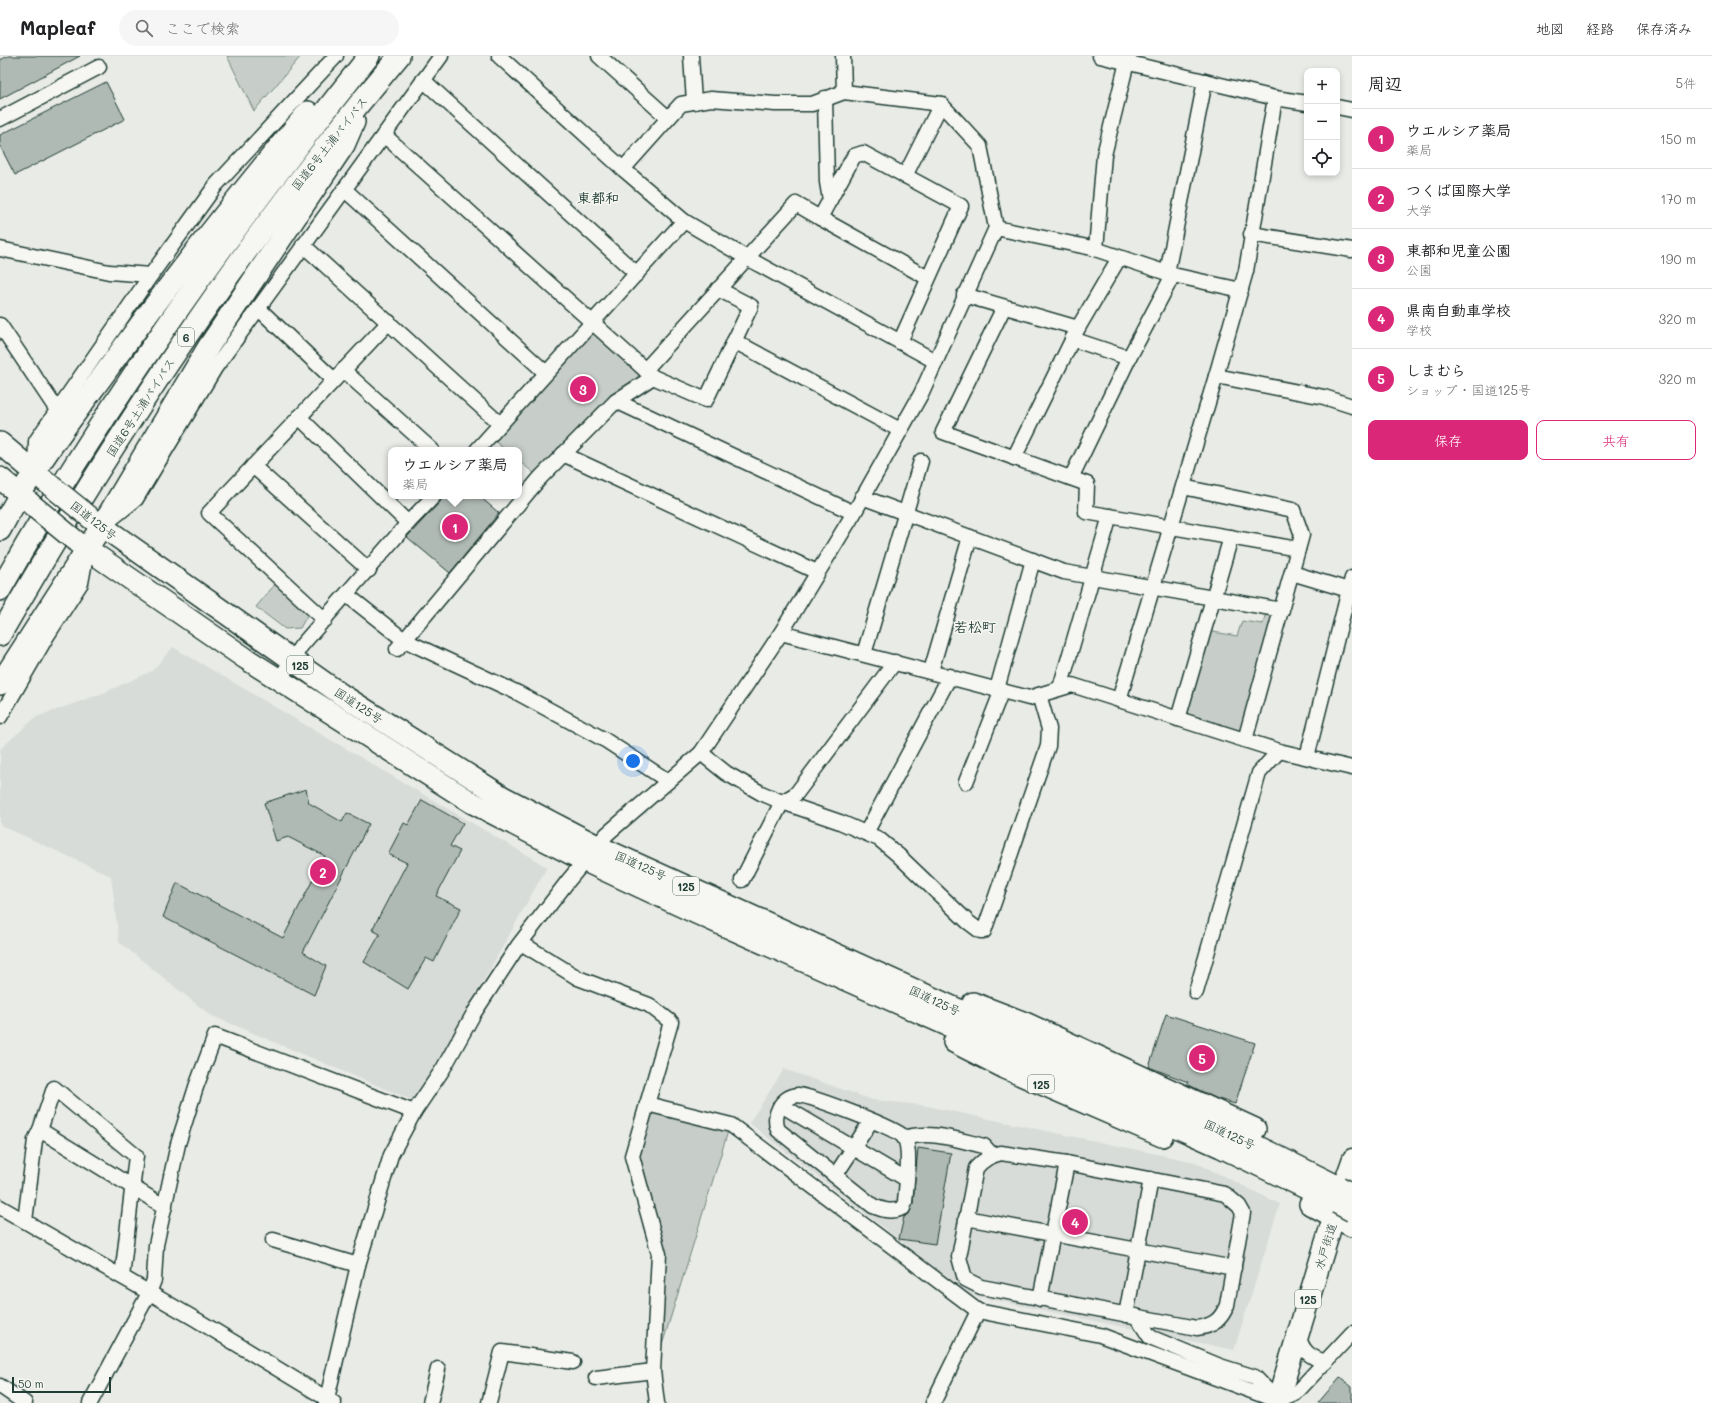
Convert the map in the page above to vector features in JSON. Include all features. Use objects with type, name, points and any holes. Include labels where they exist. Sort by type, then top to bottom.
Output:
[{"type":"highway","points":[[0,530],[26,500],[144,318],[262,167],[320,98],[362,56]]},
{"type":"highway","name":"国道6号土浦バイパス","points":[[0,590],[22,550],[97,430],[192,289],[315,124],[369,56]]},
{"type":"highway","name":"国道6号土浦バイパス","points":[[0,635],[43,560],[111,450],[211,299],[334,135],[399,56]]},
{"type":"highway","points":[[0,684],[82,546],[209,346],[344,145],[368,93]]},
{"type":"highway","name":"国道125号","points":[[0,443],[97,523],[342,694],[591,853],[696,913],[1224,1140],[1346,1190]]},
{"type":"highway","name":"国道125号","points":[[0,478],[82,546],[279,680],[471,802],[591,853],[775,926],[1224,1140]]},
{"type":"highway","name":"125","points":[[775,926],[1025,1023],[1223,1114],[1346,1190]]},
{"type":"highway","name":"125","points":[[755,938],[1005,1068],[1204,1154],[1346,1190]]},
{"type":"highway","points":[[1346,1190],[1352,1226]]},
{"type":"highway","name":"水戸街道","points":[[1277,1402],[1346,1190]]},
{"type":"street","points":[[40,477],[36,441],[151,275],[216,185],[336,56]]},
{"type":"street","points":[[97,523],[136,499],[215,368],[440,56]]},
{"type":"street","points":[[499,56],[623,169],[684,221],[747,258],[935,360]]},
{"type":"street","points":[[599,56],[668,118]]},
{"type":"street","points":[[691,56],[694,102]]},
{"type":"street","points":[[843,56],[844,92]]},
{"type":"street","points":[[1100,56],[1275,98],[1304,103]]},
{"type":"street","points":[[1096,249],[1104,155],[1127,62]]},
{"type":"street","points":[[0,119],[99,67]]},
{"type":"street","points":[[423,80],[637,274]]},
{"type":"street","points":[[1071,478],[1170,274],[1205,81]]},
{"type":"street","points":[[0,1207],[149,1293],[329,1402],[358,1265],[391,1154],[414,1112],[443,1069],[474,1013],[521,943],[607,834],[701,754],[781,633],[854,513],[921,394],[964,295],[996,228],[980,146],[941,104],[844,92],[812,104],[776,104],[711,99],[681,104],[623,169]]},
{"type":"street","points":[[825,98],[827,182],[830,200]]},
{"type":"street","points":[[1119,700],[1246,271],[1275,98]]},
{"type":"street","points":[[905,176],[941,104]]},
{"type":"street","points":[[1340,108],[1352,110]]},
{"type":"street","points":[[384,135],[649,373],[706,400],[752,306],[718,289]]},
{"type":"street","points":[[820,218],[854,156],[863,153],[961,206],[900,342]]},
{"type":"street","points":[[344,189],[546,373]]},
{"type":"street","points":[[401,645],[483,545],[563,454],[616,401],[649,373],[718,289],[796,204],[928,278]]},
{"type":"street","points":[[480,447],[684,221]]},
{"type":"street","points":[[996,228],[1096,249],[1170,274],[1241,290]]},
{"type":"street","points":[[1251,234],[1352,250]]},
{"type":"street","points":[[303,245],[500,424]]},
{"type":"street","points":[[0,249],[109,272],[151,275]]},
{"type":"street","points":[[1014,458],[1075,334],[1119,258]]},
{"type":"street","points":[[964,295],[1004,307],[1075,334],[1129,358]]},
{"type":"street","points":[[1004,307],[943,432],[1087,484],[1086,512],[1298,549]]},
{"type":"street","points":[[258,308],[338,375],[428,447]]},
{"type":"street","points":[[325,620],[209,513],[389,322]]},
{"type":"street","points":[[0,325],[57,410]]},
{"type":"street","points":[[734,341],[900,430]]},
{"type":"street","points":[[1216,376],[1324,397],[1352,406]]},
{"type":"street","points":[[616,401],[854,513]]},
{"type":"street","points":[[299,417],[408,523]]},
{"type":"street","points":[[563,454],[817,572]]},
{"type":"street","points":[[864,654],[922,461]]},
{"type":"street","points":[[253,466],[369,570]]},
{"type":"street","points":[[1183,487],[1293,510],[1302,534],[1245,740]]},
{"type":"street","points":[[862,497],[1064,572],[1282,610]]},
{"type":"street","points":[[279,680],[301,646],[369,570],[408,523],[431,499]]},
{"type":"street","points":[[0,510],[26,500]]},
{"type":"street","points":[[1060,688],[1110,516]]},
{"type":"street","points":[[931,671],[970,537]]},
{"type":"street","points":[[1178,719],[1232,537]]},
{"type":"street","points":[[0,716],[47,636],[81,583],[82,546]]},
{"type":"street","points":[[966,782],[999,689],[1033,560]]},
{"type":"street","points":[[1292,573],[1351,587],[1307,757]]},
{"type":"street","points":[[347,595],[401,645],[518,693],[605,740],[668,781]]},
{"type":"street","points":[[781,633],[931,671],[1029,698],[1072,685],[1280,751],[1352,768]]},
{"type":"street","points":[[742,880],[782,802],[796,794],[895,662]]},
{"type":"street","points":[[866,833],[950,676]]},
{"type":"street","points":[[701,754],[726,773],[782,802],[840,822],[866,833],[887,845],[968,922],[980,931],[984,931],[1048,746],[1049,729],[1039,694]]},
{"type":"street","points":[[1196,992],[1259,772],[1280,751]]},
{"type":"street","points":[[521,943],[578,978],[649,1005],[671,1022],[632,1156],[659,1254],[653,1371],[657,1403]]},
{"type":"street","points":[[90,1403],[149,1293],[154,1280],[156,1245],[181,1137],[196,1087],[215,1036],[414,1112]]},
{"type":"street","points":[[25,1221],[35,1140],[40,1130],[54,1088],[136,1156],[122,1277]]},
{"type":"street","points":[[792,1096],[802,1096],[871,1121],[898,1132],[904,1138],[908,1154],[905,1202],[903,1208],[896,1211],[884,1210],[873,1206],[778,1130],[775,1120],[781,1105],[787,1098],[792,1096]]},
{"type":"street","points":[[647,1104],[731,1125],[978,1311],[1100,1335],[1277,1402],[1295,1394],[1326,1362],[1350,1342]]},
{"type":"street","points":[[781,1105],[906,1179]]},
{"type":"street","points":[[835,1176],[871,1121]]},
{"type":"street","points":[[40,1130],[165,1207]]},
{"type":"street","points":[[904,1138],[917,1134],[932,1135],[984,1146],[992,1155]]},
{"type":"street","points":[[1011,1154],[1067,1163],[1225,1194],[1239,1206],[1243,1213],[1242,1221],[1227,1305],[1224,1314],[1210,1327],[1197,1328],[981,1287],[965,1279],[959,1257],[976,1168],[992,1155],[1011,1154]]},
{"type":"street","points":[[1040,1299],[1067,1163]]},
{"type":"street","points":[[1151,1179],[1138,1250],[1131,1316],[1150,1337],[1220,1366],[1255,1377],[1277,1402]]},
{"type":"street","points":[[966,1218],[1234,1268]]},
{"type":"street","points":[[273,1240],[358,1265]]},
{"type":"street","points":[[934,1403],[978,1311]]},
{"type":"street","points":[[1298,1334],[1301,1345],[1306,1352],[1312,1358],[1326,1362]]},
{"type":"street","points":[[489,1403],[502,1352],[573,1362]]},
{"type":"street","points":[[430,1403],[438,1369]]},
{"type":"street","points":[[596,1378],[653,1371]]},
{"type":"street","points":[[0,1386],[24,1403]]},
{"type":"shaded area","points":[[227,56],[301,56],[254,111]]},
{"type":"shaded area","points":[[592,323],[653,377],[540,478],[522,463],[522,447],[502,447],[489,437]]},
{"type":"shaded area","points":[[276,583],[309,612],[300,628],[285,629],[256,607]]},
{"type":"shaded area","points":[[1278,612],[1243,736],[1182,716],[1207,631],[1237,636],[1242,621],[1263,624],[1265,616]]},
{"type":"shaded area","points":[[173,647],[547,867],[416,1102],[210,1015],[119,942],[111,876],[0,825],[0,749],[36,717],[101,694],[152,671]]},
{"type":"shaded area","points":[[784,1069],[873,1100],[922,1105],[1195,1162],[1280,1204],[1234,1350],[970,1295],[749,1123]]},
{"type":"shaded area","points":[[649,1107],[729,1128],[655,1368],[663,1254],[637,1151]]},
{"type":"building","points":[[8,56],[80,56],[0,99],[0,60]]},
{"type":"building","points":[[106,82],[125,119],[15,175],[0,146],[0,135]]},
{"type":"building","points":[[441,499],[483,499],[499,513],[450,573],[407,537],[440,502]]},
{"type":"building","points":[[306,789],[309,803],[342,822],[347,813],[369,824],[303,952],[326,966],[314,995],[163,917],[177,883],[283,938],[325,856],[288,837],[276,841],[264,803]]},
{"type":"building","points":[[422,800],[463,823],[450,846],[460,851],[436,896],[461,908],[434,962],[426,958],[408,989],[364,962],[380,934],[372,930],[407,863],[388,854],[404,823],[408,825]]},
{"type":"building","points":[[1166,1014],[1255,1043],[1235,1104],[1215,1098],[1187,1084],[1188,1082],[1149,1067]]},
{"type":"building","points":[[918,1148],[951,1153],[935,1244],[899,1239],[904,1217],[909,1214],[913,1203]]},
{"type":"building","points":[[1340,1377],[1352,1387],[1352,1403],[1318,1403]]},
{"type":"place","name":"東都和児童公園","points":[[583,389]]},
{"type":"place","name":"ウエルシア薬局","points":[[455,527]]},
{"type":"place","name":"つくば国際大学","points":[[323,872]]},
{"type":"place","name":"しまむら","points":[[1202,1058]]},
{"type":"place","name":"県南自動車学校","points":[[1075,1222]]},
{"type":"district","name":"東都和","points":[[598,197]]},
{"type":"district","name":"若松町","points":[[975,626]]}]
